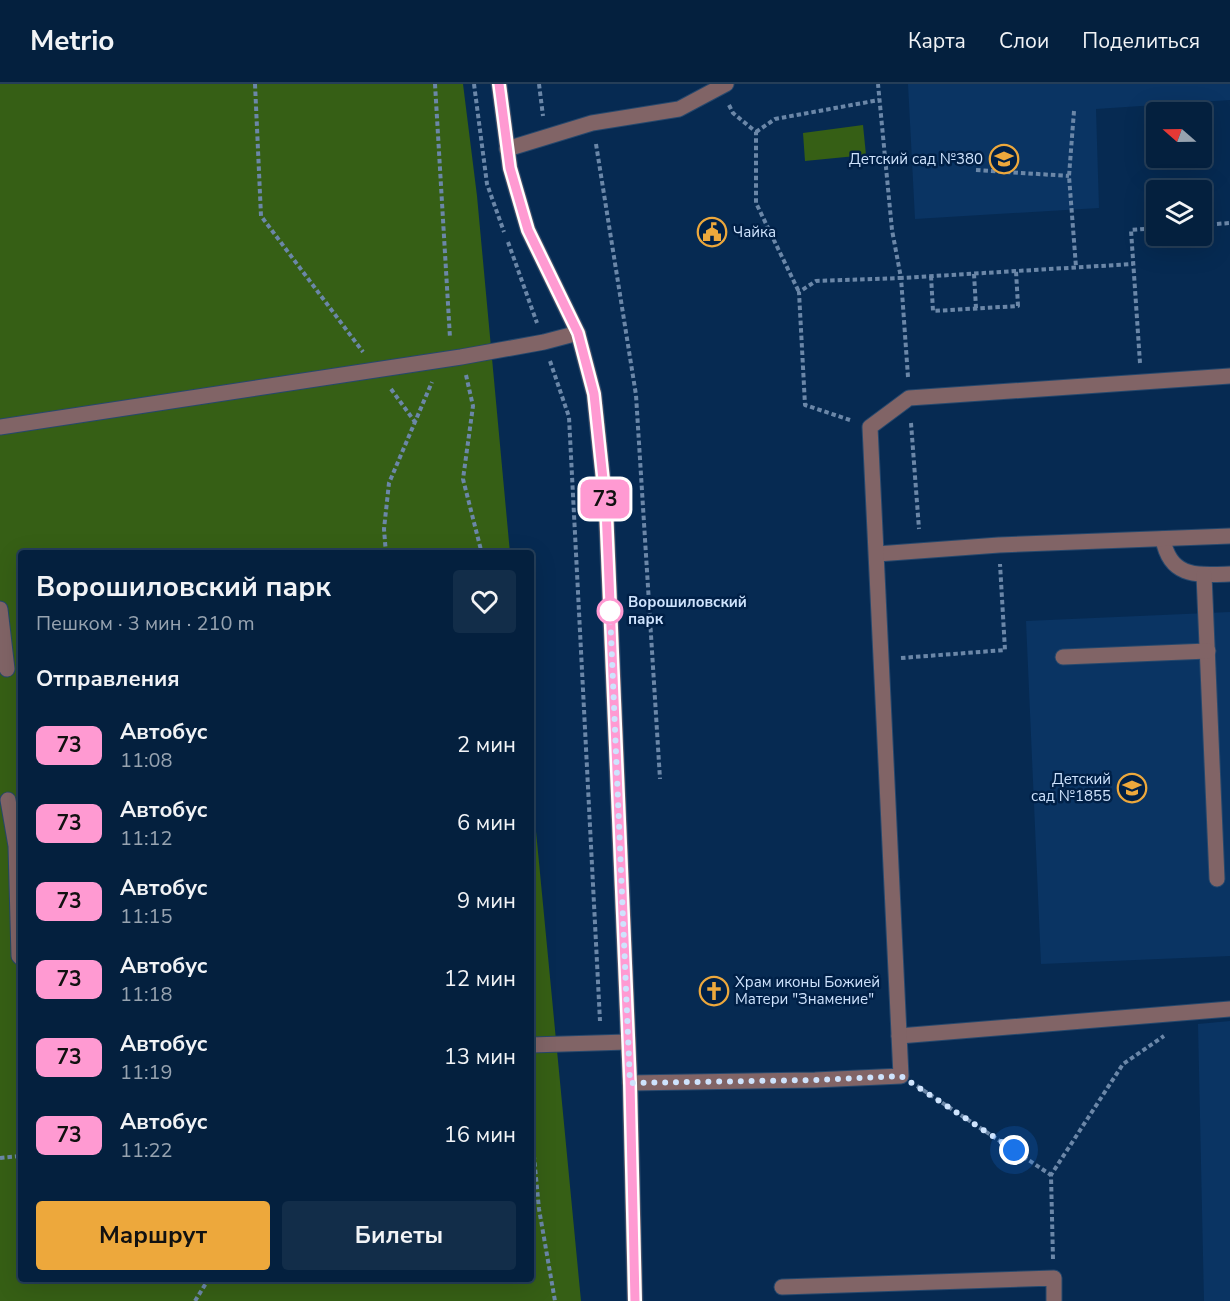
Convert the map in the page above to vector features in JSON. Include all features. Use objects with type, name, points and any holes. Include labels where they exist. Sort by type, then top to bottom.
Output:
[{"type":"street","points":[[499,84],[510,168],[528,230],[578,333],[594,394],[606,508],[630,1083],[635,1301]]},
{"type":"street","points":[[507,149],[592,123],[679,109],[722,85]]},
{"type":"street","points":[[0,427],[461,357],[544,342],[578,333]]},
{"type":"street","points":[[630,1083],[816,1080],[901,1076],[870,427],[909,398],[1230,376]]},
{"type":"street","points":[[877,554],[1230,536]]},
{"type":"street","points":[[1163,539],[1166,553],[1174,565],[1188,572],[1204,575],[1230,574]]},
{"type":"street","points":[[1204,575],[1217,879]]},
{"type":"street","points":[[0,609],[7,669]]},
{"type":"street","points":[[1063,657],[1208,651]]},
{"type":"street","points":[[8,800],[16,846],[18,919]]},
{"type":"street","points":[[899,1036],[1230,1009]]},
{"type":"street","points":[[534,1045],[627,1042]]},
{"type":"street","points":[[782,1287],[1054,1278],[1054,1301]]},
{"type":"path","points":[[255,84],[261,216],[366,357]]},
{"type":"path","points":[[435,84],[450,340],[461,357],[473,406],[463,479],[481,550]]},
{"type":"path","points":[[474,84],[487,184],[569,417],[602,1043]]},
{"type":"path","points":[[539,84],[546,137]]},
{"type":"path","points":[[878,84],[892,230],[901,278],[921,551]]},
{"type":"path","points":[[722,85],[733,113],[756,132]]},
{"type":"path","points":[[756,132],[776,119],[879,100]]},
{"type":"path","points":[[1074,111],[1069,176],[1076,267]]},
{"type":"path","points":[[592,123],[636,395],[660,778]]},
{"type":"path","points":[[756,132],[756,203],[799,292],[805,405],[870,427]]},
{"type":"path","points":[[976,171],[1069,176]]},
{"type":"path","points":[[1212,224],[1230,223]]},
{"type":"path","points":[[1141,382],[1131,230],[1146,229]]},
{"type":"path","points":[[799,292],[816,281],[1133,264]]},
{"type":"path","points":[[931,276],[933,311],[1018,306],[1016,271]]},
{"type":"path","points":[[974,274],[976,308]]},
{"type":"path","points":[[386,550],[384,529],[389,483],[433,381]]},
{"type":"path","points":[[387,385],[416,422]]},
{"type":"path","points":[[882,659],[1005,650],[999,546]]},
{"type":"path","points":[[1054,1278],[1051,1175],[1123,1064],[1199,1012]]},
{"type":"path","points":[[901,1076],[1051,1175]]},
{"type":"path","points":[[0,1158],[18,1156]]},
{"type":"path","points":[[534,1156],[539,1209],[555,1301]]},
{"type":"path","points":[[195,1301],[207,1282]]},
{"type":"shaded area","name":"Детский сад №380","points":[[908,84],[1230,84],[1230,100],[1146,102],[1146,106],[1096,109],[1099,208],[915,219]]},
{"type":"shaded area","name":"Детский сад №1855","points":[[1230,612],[1230,956],[1041,964],[1026,621]]},
{"type":"shaded area","points":[[1230,1021],[1230,1301],[1204,1301],[1198,1024]]},
{"type":"green space","points":[[0,84],[463,84],[477,196],[510,550],[18,550],[18,1282],[534,1282],[534,810],[581,1301],[0,1301]]},
{"type":"green space","points":[[863,125],[866,155],[805,161],[803,133]]},
{"type":"bus line","name":"73","points":[[499,84],[510,168],[528,230],[578,333],[594,394],[606,508],[630,1083],[635,1301]]},
{"type":"place","name":"Детский сад №380","points":[[1004,159]]},
{"type":"place","name":"Чайка","points":[[712,232]]},
{"type":"place","name":"Ворошиловский парк","points":[[610,611]]},
{"type":"place","name":"Детский сад №1855","points":[[1132,788]]},
{"type":"place","name":"Храм иконы Божией Матери \"Знамение\"","points":[[714,991]]},
{"type":"route","points":[[610,611],[630,1083],[816,1080],[901,1076],[1014,1150]]}]
